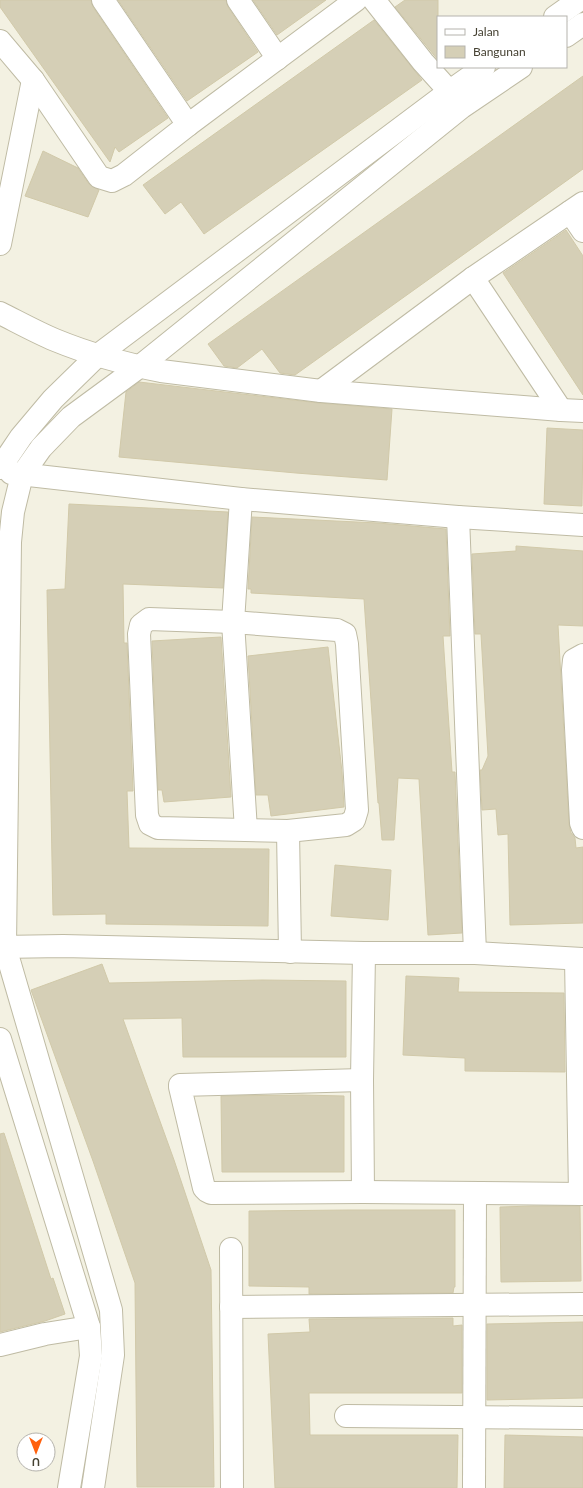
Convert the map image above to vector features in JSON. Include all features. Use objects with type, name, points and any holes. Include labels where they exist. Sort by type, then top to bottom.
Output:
[{"type":"street","points":[[103,0],[188,125]]},
{"type":"street","points":[[238,0],[277,59]]},
{"type":"street","points":[[0,41],[32,80],[99,177],[112,181],[124,175],[188,125],[356,0]]},
{"type":"street","points":[[374,0],[456,99]]},
{"type":"street","points":[[557,16],[578,7]]},
{"type":"street","points":[[567,35],[583,24]]},
{"type":"street","points":[[93,1488],[113,1355],[111,1310],[2,947],[10,542],[13,512],[22,475],[41,448],[71,417],[139,367],[456,99],[483,68]]},
{"type":"street","points":[[0,468],[21,437],[53,399],[98,355],[456,99],[518,68]]},
{"type":"street","points":[[0,244],[32,80]]},
{"type":"street","points":[[321,391],[473,278],[577,208],[583,231]]},
{"type":"street","points":[[473,278],[561,410]]},
{"type":"street","points":[[0,313],[55,340],[139,367],[321,391],[583,411]]},
{"type":"street","points":[[0,472],[241,499],[458,517],[583,525]]},
{"type":"street","points":[[241,499],[233,622],[246,830]]},
{"type":"street","points":[[458,517],[475,953]]},
{"type":"street","points":[[149,619],[233,622],[337,630],[345,634],[347,644],[357,810],[354,820],[346,825],[288,831],[158,828],[150,824],[147,815],[139,634],[141,625],[149,619]]},
{"type":"street","points":[[583,655],[574,660],[573,670],[581,823],[583,828]]},
{"type":"street","points":[[288,831],[290,952]]},
{"type":"street","points":[[2,947],[63,946],[290,952],[475,953],[580,958],[582,1194],[363,1192],[211,1193],[204,1188],[180,1087],[182,1084],[362,1080]]},
{"type":"street","points":[[363,1192],[362,1080],[364,953]]},
{"type":"street","points":[[0,1039],[89,1327],[91,1356],[69,1488]]},
{"type":"street","points":[[474,1194],[474,1488]]},
{"type":"street","points":[[231,1249],[232,1488]]},
{"type":"street","points":[[231,1307],[583,1304]]},
{"type":"street","points":[[0,1345],[45,1334],[89,1327]]},
{"type":"street","points":[[346,1416],[583,1418]]},
{"type":"building","points":[[0,0],[91,0],[93,7],[168,118],[119,152],[115,147],[110,162],[0,7]]},
{"type":"building","points":[[118,0],[226,0],[228,7],[258,52],[187,101]]},
{"type":"building","points":[[253,0],[326,0],[277,35]]},
{"type":"building","points":[[405,0],[438,0],[437,59],[395,7]]},
{"type":"building","points":[[374,20],[422,80],[204,234],[181,202],[165,214],[143,185]]},
{"type":"building","points":[[583,76],[583,169],[295,375],[280,373],[262,349],[237,368],[224,366],[208,344]]},
{"type":"building","points":[[43,151],[78,168],[89,184],[99,190],[88,217],[25,196]]},
{"type":"building","points":[[566,230],[583,256],[583,395],[503,273]]},
{"type":"building","points":[[139,382],[319,403],[392,409],[387,480],[119,457],[126,392]]},
{"type":"building","points":[[547,428],[583,430],[582,506],[544,504]]},
{"type":"building","points":[[69,504],[228,512],[223,588],[123,584],[124,643],[127,643],[133,791],[127,791],[129,848],[269,849],[268,926],[106,924],[106,914],[53,915],[47,590],[65,589]]},
{"type":"building","points":[[252,517],[378,523],[446,529],[450,636],[443,636],[452,772],[455,772],[462,933],[428,935],[419,779],[398,778],[394,840],[382,840],[378,803],[364,599],[251,593],[251,589],[248,589]]},
{"type":"building","points":[[516,546],[583,551],[583,626],[558,625],[569,824],[571,833],[575,838],[576,848],[583,847],[583,923],[510,925],[508,834],[498,835],[496,809],[482,810],[480,770],[482,770],[488,756],[481,634],[475,634],[472,554],[516,551]]},
{"type":"building","points":[[221,637],[231,797],[164,802],[162,790],[158,790],[152,641]]},
{"type":"building","points":[[328,647],[342,772],[344,807],[271,816],[268,795],[256,795],[248,656]]},
{"type":"building","points":[[335,865],[391,870],[388,920],[331,916]]},
{"type":"building","points":[[102,964],[109,983],[262,980],[346,981],[346,1057],[183,1057],[182,1018],[123,1019],[174,1160],[211,1270],[214,1487],[137,1487],[135,1283],[93,1161],[31,990]]},
{"type":"building","points":[[406,976],[459,978],[458,992],[564,993],[565,1072],[465,1071],[465,1058],[403,1055]]},
{"type":"building","points":[[221,1096],[344,1096],[344,1172],[222,1172]]},
{"type":"building","points":[[4,1133],[51,1279],[53,1278],[65,1314],[45,1321],[0,1332],[0,1134]]},
{"type":"building","points":[[580,1206],[581,1281],[501,1282],[500,1207]]},
{"type":"building","points":[[455,1210],[455,1287],[453,1293],[309,1294],[309,1287],[249,1286],[249,1211]]},
{"type":"building","points":[[453,1318],[453,1326],[462,1325],[462,1393],[309,1393],[310,1435],[458,1435],[457,1488],[275,1488],[268,1334],[310,1332],[309,1319]]},
{"type":"building","points":[[583,1322],[583,1398],[487,1400],[487,1324]]},
{"type":"building","points":[[505,1435],[583,1437],[583,1488],[504,1488]]}]
